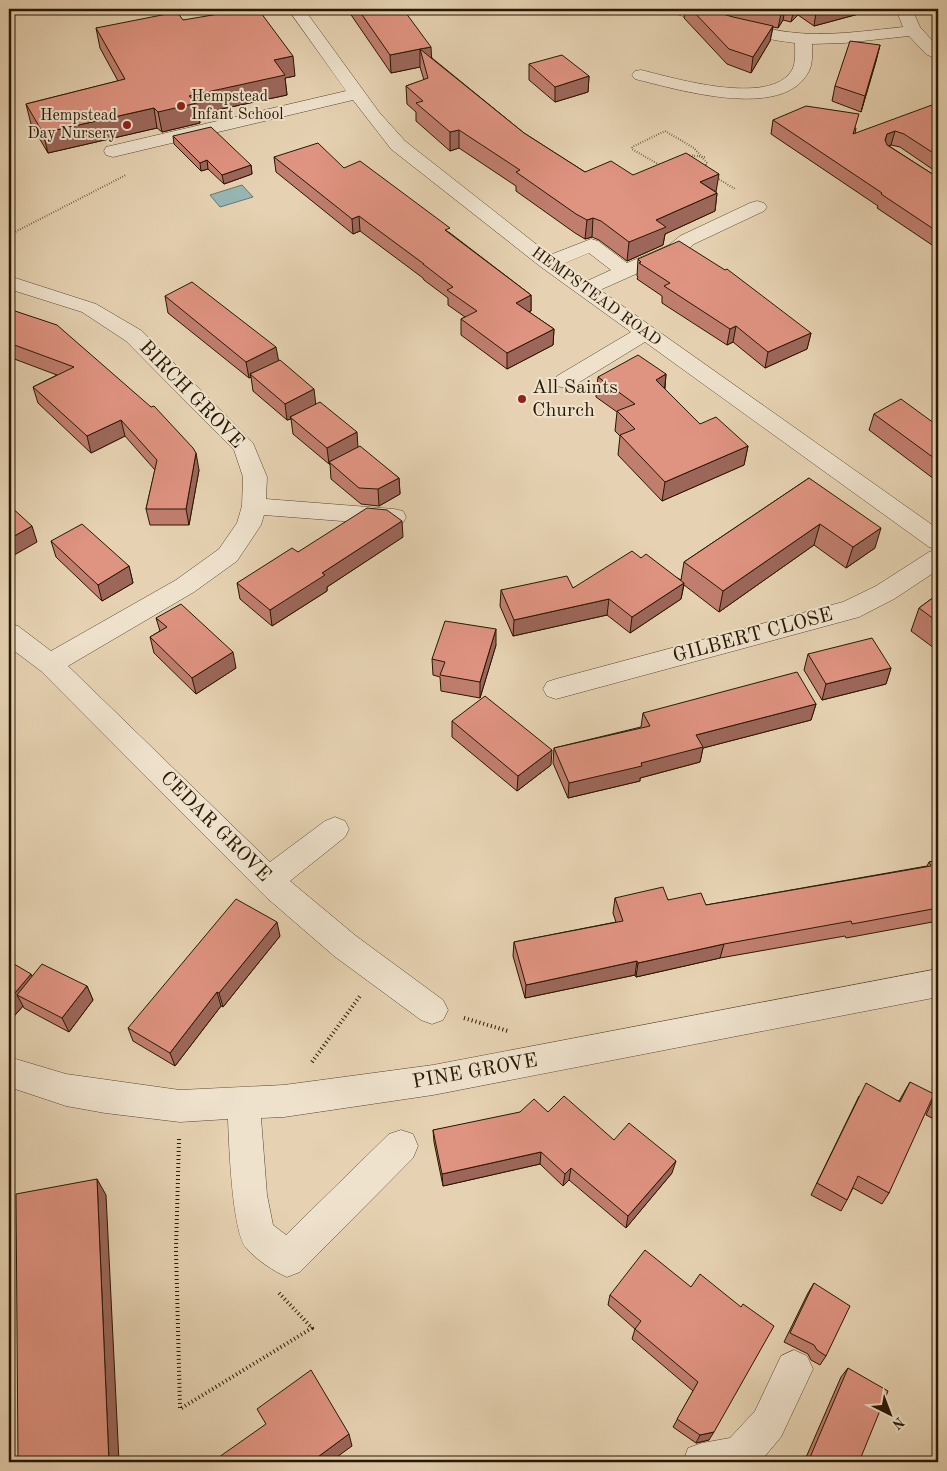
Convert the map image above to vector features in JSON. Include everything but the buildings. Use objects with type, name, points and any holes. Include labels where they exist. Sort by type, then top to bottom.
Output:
[{"type":"street","name":"HEMPSTEAD ROAD","points":[[296,9],[385,132],[398,145],[548,263],[938,541]]},
{"type":"street","points":[[676,9],[763,32],[803,39],[839,38],[914,31]]},
{"type":"street","points":[[904,9],[914,31],[928,48],[938,55]]},
{"type":"street","points":[[640,75],[726,93],[763,92],[785,84],[798,75],[802,62],[803,39]]},
{"type":"street","points":[[113,151],[357,94]]},
{"type":"street","points":[[586,289],[676,249],[687,240],[756,207]]},
{"type":"street","points":[[548,263],[591,245],[625,271]]},
{"type":"street","name":"BIRCH GROVE","points":[[9,282],[89,308],[134,336],[152,352],[245,448],[252,463],[255,476],[254,506],[249,525],[228,555],[185,586],[50,664]]},
{"type":"street","points":[[565,382],[645,333]]},
{"type":"street","points":[[254,506],[396,517]]},
{"type":"street","name":"GILBERT CLOSE","points":[[556,689],[850,610],[872,601],[889,591],[938,558]]},
{"type":"street","name":"CEDAR GROVE","points":[[9,633],[50,664],[269,880],[345,946],[432,1010]]},
{"type":"street","points":[[269,880],[335,829]]},
{"type":"street","name":"PINE GROVE","points":[[9,1072],[66,1090],[104,1097],[180,1106],[284,1101],[433,1080],[938,983]]},
{"type":"street","points":[[243,1103],[250,1195],[258,1235],[287,1259],[401,1146]]},
{"type":"street","points":[[702,1462],[740,1456],[768,1424],[794,1369]]},
{"type":"path","points":[[668,162],[661,166],[632,148],[641,141],[665,131],[705,157],[707,163],[703,170]]},
{"type":"path","points":[[683,156],[705,157]]},
{"type":"path","points":[[711,175],[736,190],[756,207]]},
{"type":"path","points":[[284,1101],[379,970]]},
{"type":"path","points":[[180,1106],[176,1250],[180,1409],[312,1328],[277,1292],[287,1259]]},
{"type":"water","points":[[242,185],[253,197],[220,207],[210,195]]},
{"type":"place","name":"Hempstead Infant School","points":[[181,106]]},
{"type":"place","name":"Hempstead Day Nursery","points":[[127,125]]},
{"type":"place","name":"All Saints Church","points":[[522,399]]}]
